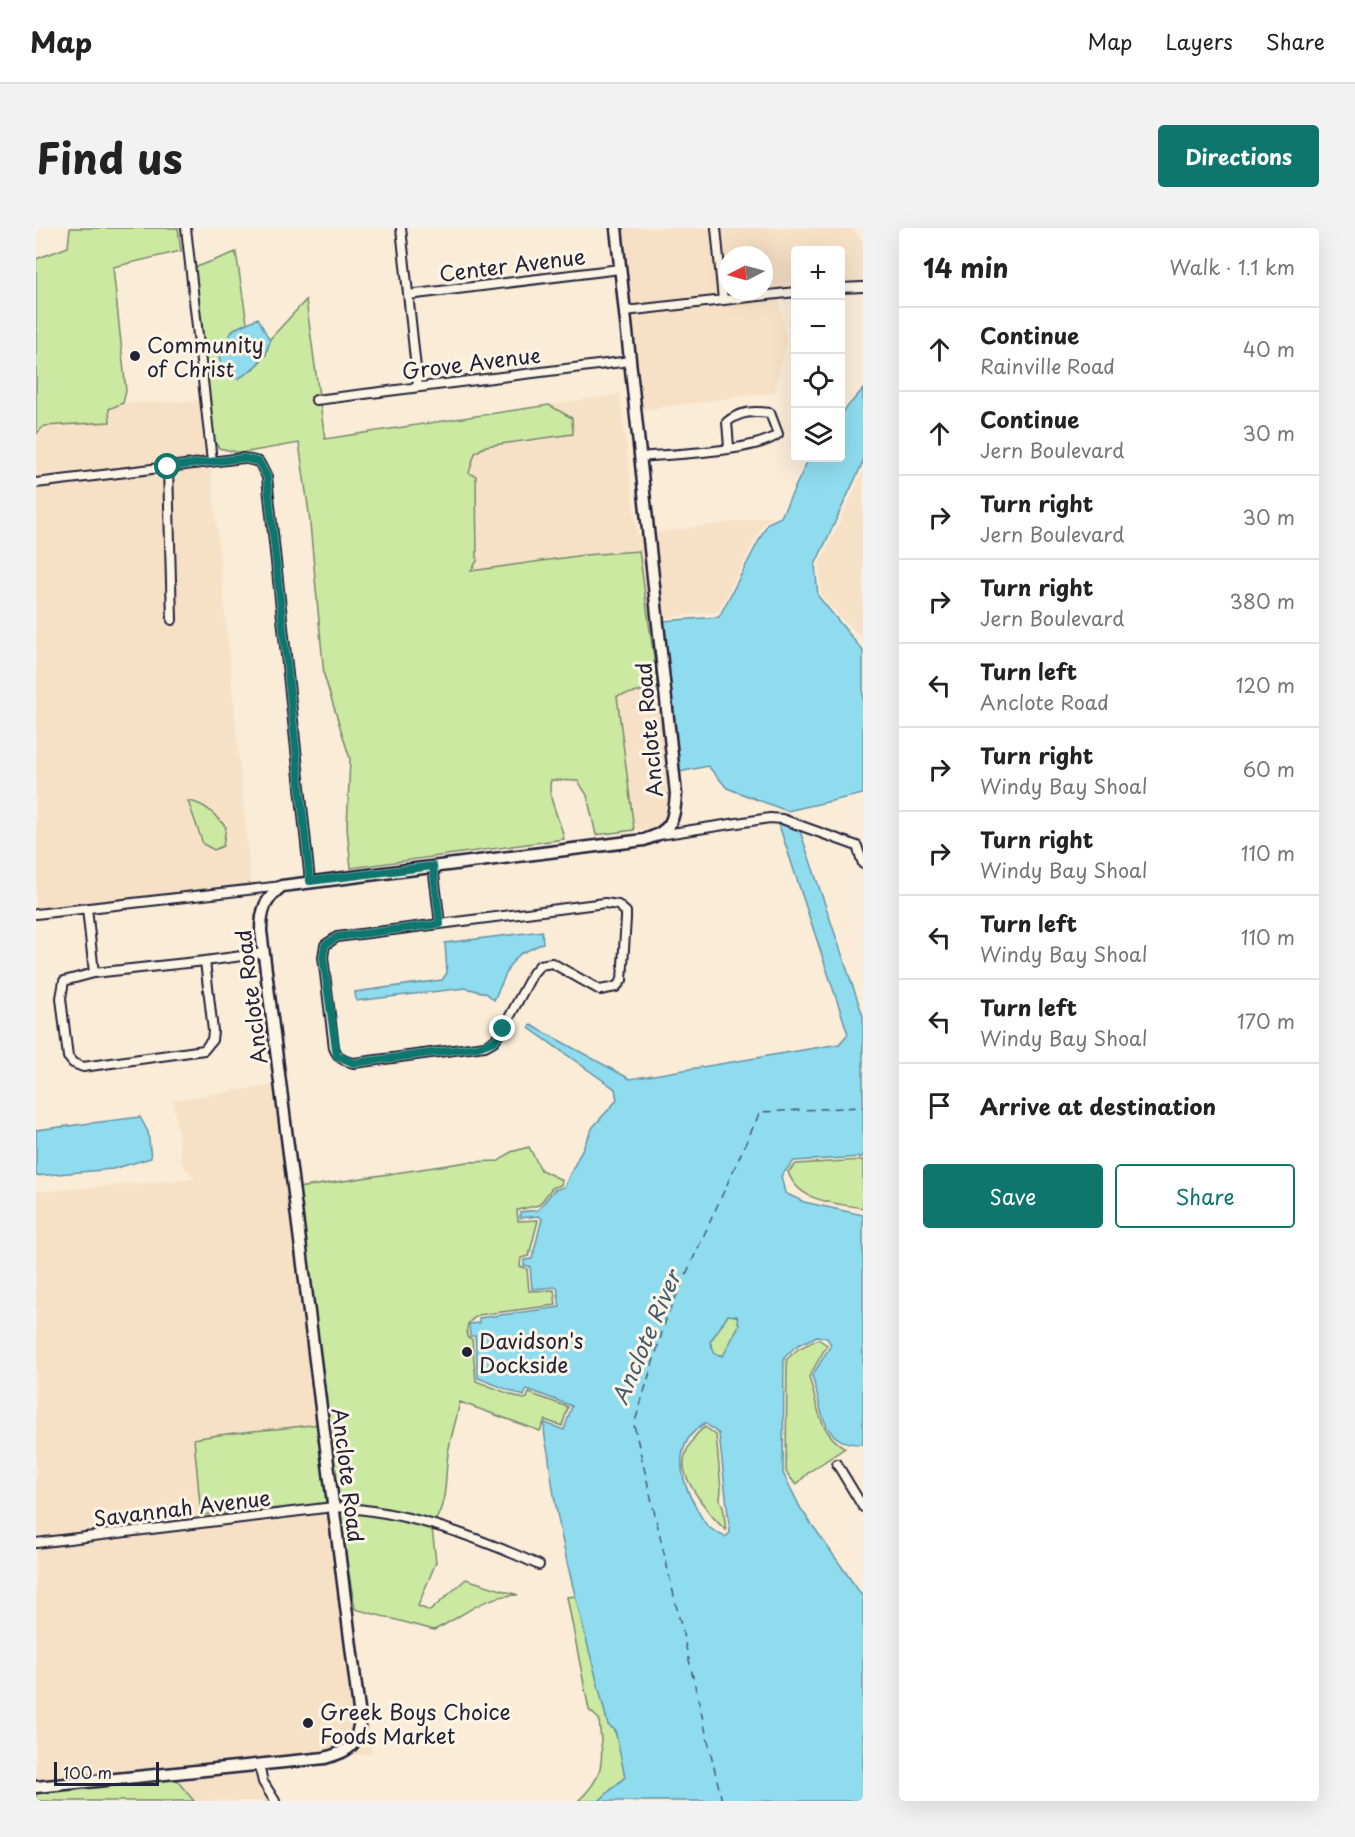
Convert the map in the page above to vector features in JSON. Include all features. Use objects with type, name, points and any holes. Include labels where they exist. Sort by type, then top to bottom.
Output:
[{"type":"street","points":[[186,228],[212,461]]},
{"type":"street","points":[[401,228],[418,387]]},
{"type":"street","name":"Anclote Road","points":[[616,228],[676,794],[674,818],[658,835]]},
{"type":"street","points":[[716,228],[719,259]]},
{"type":"street","name":"Center Avenue","points":[[408,295],[620,269]]},
{"type":"street","points":[[845,288],[863,287]]},
{"type":"street","points":[[773,294],[791,292]]},
{"type":"street","points":[[625,311],[723,300]]},
{"type":"street","name":"Grove Avenue","points":[[316,400],[630,361]]},
{"type":"street","points":[[640,457],[729,447],[769,441],[778,434],[770,413],[753,411],[734,416],[727,422],[729,447]]},
{"type":"street","points":[[36,483],[243,458],[259,462],[267,477],[310,881]]},
{"type":"street","points":[[168,467],[172,620]]},
{"type":"street","points":[[36,914],[644,840],[658,835],[770,818],[802,826],[857,846],[863,864]]},
{"type":"street","points":[[433,866],[440,924]]},
{"type":"street","name":"Anclote Road","points":[[36,1787],[259,1766],[340,1753],[352,1746],[358,1736],[360,1718],[264,953],[261,912],[265,902],[282,885]]},
{"type":"street","points":[[605,903],[618,905],[626,912],[622,980],[616,987],[600,990],[552,963],[540,965],[533,973],[503,1029],[494,1041],[485,1046],[354,1063],[337,1056],[323,957],[325,945],[337,937],[440,924],[605,903]]},
{"type":"street","points":[[87,908],[94,973]]},
{"type":"street","points":[[205,961],[213,1031],[210,1045],[196,1052],[83,1067],[73,1063],[68,1057],[61,988],[68,978],[264,953]]},
{"type":"street","points":[[837,1464],[863,1507]]},
{"type":"street","name":"Savannah Avenue","points":[[36,1543],[333,1507],[357,1508],[431,1524],[539,1565]]},
{"type":"street","points":[[259,1766],[263,1782],[275,1801]]},
{"type":"shaded area","points":[[620,228],[712,228],[719,296],[629,307]]},
{"type":"shaded area","points":[[720,228],[851,228],[863,241],[863,284],[845,284],[845,246],[791,246],[791,289],[773,291],[773,246],[722,246]]},
{"type":"shaded area","points":[[779,298],[786,342],[775,392],[642,410],[629,314]]},
{"type":"shaded area","points":[[620,394],[637,534],[644,534],[672,794],[670,812],[662,826],[634,830],[617,696],[657,688],[647,621],[603,555],[584,555],[470,571],[477,561],[476,476],[469,474],[475,453],[486,446],[546,439],[567,434],[571,418],[549,405]]},
{"type":"shaded area","points":[[201,401],[207,458],[36,479],[36,434],[43,426],[110,422],[109,409],[123,403]]},
{"type":"shaded area","points":[[211,465],[251,883],[266,882],[36,910],[36,487],[164,471],[168,623],[176,623],[172,470]]},
{"type":"shaded area","points":[[863,472],[863,637],[842,620],[821,595],[819,565]]},
{"type":"shaded area","points":[[775,516],[764,522],[718,612],[661,618],[652,533]]},
{"type":"shaded area","points":[[275,1085],[318,1424],[262,1432],[240,1430],[201,1514],[328,1504],[36,1539],[36,1345],[40,1344],[36,1344],[36,1192],[195,1179],[182,1164],[173,1100]]},
{"type":"shaded area","points":[[329,1511],[356,1718],[354,1735],[349,1744],[324,1754],[36,1784],[36,1546]]},
{"type":"shaded area","points":[[340,1531],[352,1582],[372,1753],[339,1757],[362,1736]]},
{"type":"shaded area","points":[[256,1769],[260,1787],[270,1801],[195,1801],[174,1777]]},
{"type":"green space","points":[[70,228],[178,228],[181,251],[113,267],[126,391],[123,403],[109,409],[110,422],[44,426],[36,434],[36,259],[68,247]]},
{"type":"green space","points":[[236,252],[247,323],[234,329],[253,369],[266,355],[269,340],[306,300],[319,396],[311,397],[312,404],[320,403],[325,439],[549,405],[572,418],[573,434],[486,446],[475,453],[469,473],[476,476],[477,561],[471,571],[584,555],[639,551],[658,688],[617,696],[634,830],[596,835],[587,795],[578,781],[551,780],[550,794],[564,839],[351,868],[347,828],[350,759],[324,675],[309,513],[299,443],[241,453],[219,448],[213,440],[194,268]]},
{"type":"green space","points":[[188,801],[205,807],[226,827],[223,846],[214,850],[203,844]]},
{"type":"green space","points":[[529,1147],[541,1170],[562,1180],[561,1185],[552,1188],[539,1205],[517,1210],[518,1221],[538,1220],[529,1256],[521,1258],[520,1266],[527,1269],[529,1291],[554,1290],[556,1305],[478,1315],[468,1323],[467,1337],[472,1339],[476,1381],[523,1399],[527,1398],[529,1393],[568,1407],[562,1426],[545,1420],[540,1431],[460,1402],[449,1448],[442,1504],[435,1521],[359,1504],[337,1503],[298,1188],[467,1162],[499,1161],[511,1152]]},
{"type":"green space","points":[[863,1160],[863,1208],[830,1203],[809,1196],[793,1182],[788,1172],[796,1164]]},
{"type":"green space","points":[[728,1315],[737,1316],[739,1325],[724,1356],[715,1354],[710,1342]]},
{"type":"green space","points":[[818,1339],[827,1345],[809,1377],[824,1426],[836,1442],[845,1448],[809,1472],[796,1485],[786,1472],[787,1359],[798,1349]]},
{"type":"green space","points":[[318,1424],[328,1504],[201,1515],[194,1439]]},
{"type":"green space","points":[[705,1427],[716,1435],[720,1500],[726,1530],[700,1501],[689,1482],[684,1467],[685,1456],[690,1445]]},
{"type":"green space","points":[[338,1511],[357,1511],[432,1528],[436,1562],[418,1606],[430,1611],[466,1579],[518,1595],[494,1598],[484,1602],[434,1630],[355,1609]]},
{"type":"green space","points":[[577,1596],[608,1724],[617,1735],[619,1742],[625,1777],[599,1801],[578,1801],[588,1791],[599,1773],[602,1754],[599,1719],[589,1710],[567,1597]]},
{"type":"green space","points":[[174,1777],[194,1801],[36,1801],[36,1791]]},
{"type":"water","points":[[258,318],[270,341],[262,359],[238,379],[223,373],[218,351],[234,329]]},
{"type":"water","points":[[863,389],[863,462],[815,565],[818,596],[863,651],[863,794],[787,811],[727,788],[708,766],[679,772],[662,621],[719,617],[768,523],[781,517],[807,462],[845,462],[845,409]]},
{"type":"water","name":"Anclote River","points":[[778,822],[799,828],[863,1016],[863,1157],[794,1161],[781,1176],[785,1193],[804,1202],[863,1215],[863,1444],[838,1439],[826,1423],[812,1376],[831,1345],[827,1338],[817,1336],[796,1346],[784,1358],[783,1473],[801,1509],[863,1597],[863,1801],[599,1801],[625,1777],[615,1730],[608,1725],[574,1593],[559,1526],[544,1432],[545,1423],[564,1430],[572,1406],[527,1389],[524,1396],[478,1378],[475,1336],[470,1336],[469,1324],[479,1323],[479,1318],[560,1307],[557,1287],[532,1289],[530,1266],[524,1266],[524,1260],[532,1259],[542,1219],[539,1216],[520,1218],[520,1212],[538,1210],[554,1190],[564,1187],[593,1127],[617,1100],[615,1089],[529,1028],[531,1025],[630,1079],[839,1044],[848,1034]],"holes":[[[728,1315],[737,1316],[739,1325],[723,1356],[715,1354],[710,1342]],[[705,1423],[719,1434],[730,1533],[725,1537],[703,1520],[690,1496],[683,1473],[683,1451],[687,1441],[694,1431]]]},
{"type":"water","points":[[542,931],[543,943],[520,954],[510,965],[494,1000],[486,993],[465,988],[356,1001],[355,992],[442,980],[447,973],[445,943]]},
{"type":"water","points":[[140,1117],[148,1132],[151,1158],[113,1169],[36,1176],[36,1130]]},
{"type":"ferry route","points":[[722,1801],[634,1425],[667,1316],[760,1112],[863,1107]]},
{"type":"place","name":"Community of Christ","points":[[135,356]]},
{"type":"place","name":"Davidson's Dockside","points":[[467,1352]]},
{"type":"place","name":"Greek Boys Choice Foods Market","points":[[308,1723]]},
{"type":"route","points":[[168,467],[243,458],[259,462],[267,477],[310,881],[433,866],[440,924],[337,937],[332,938],[325,945],[323,957],[334,1048],[337,1056],[354,1063],[485,1046],[494,1041],[503,1029]]}]
